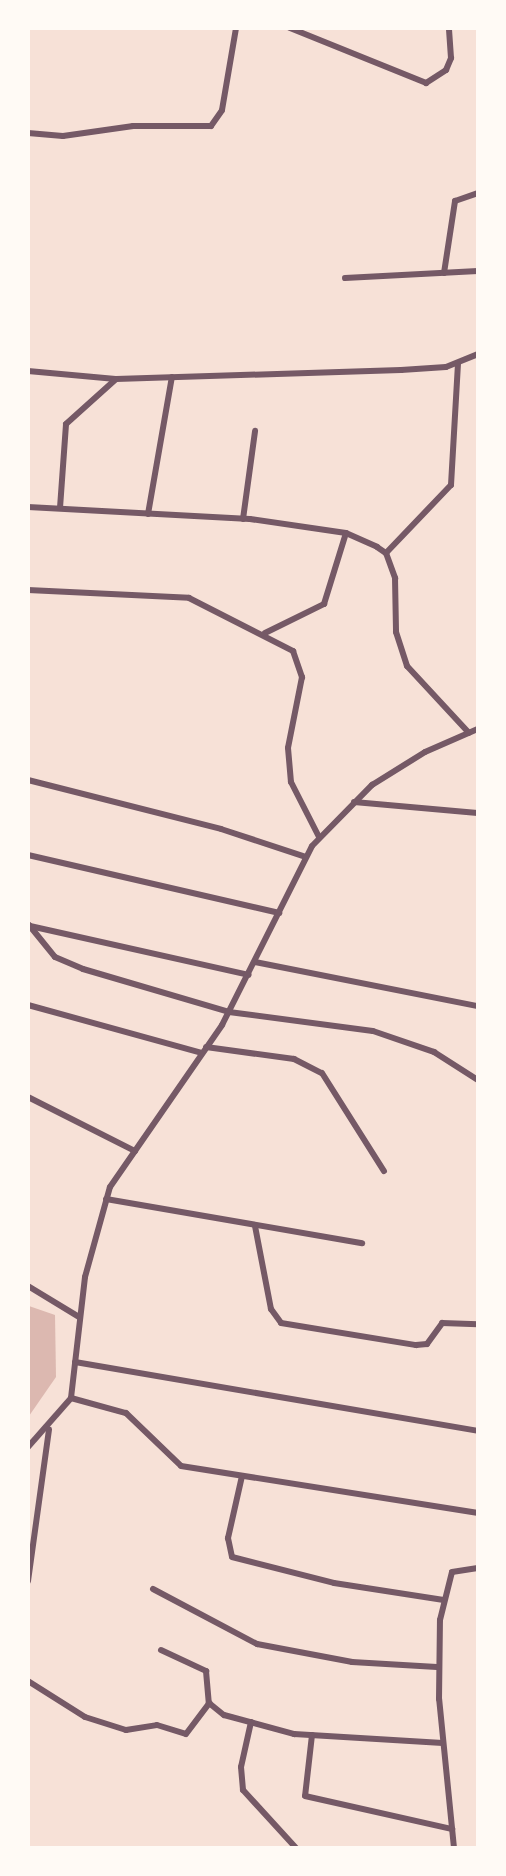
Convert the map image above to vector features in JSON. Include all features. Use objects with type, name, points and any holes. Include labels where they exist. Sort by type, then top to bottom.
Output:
[{"type":"street","points":[[28,133],[63,136],[134,126],[211,126],[222,110],[236,28]]},
{"type":"street","points":[[290,28],[426,83],[446,70],[452,58],[449,28]]},
{"type":"street","points":[[444,273],[454,201],[477,193]]},
{"type":"street","points":[[345,278],[477,271]]},
{"type":"street","points":[[28,371],[116,379],[172,377],[458,364],[477,354]]},
{"type":"street","points":[[386,553],[451,485],[458,364]]},
{"type":"street","points":[[148,514],[172,377]]},
{"type":"street","points":[[60,508],[66,424],[116,379]]},
{"type":"street","points":[[243,519],[255,432]]},
{"type":"street","points":[[28,507],[243,519],[346,534],[386,553],[395,578],[400,650],[437,703],[469,733]]},
{"type":"street","points":[[265,633],[324,604],[346,534]]},
{"type":"street","points":[[28,590],[189,598],[265,633],[299,660],[301,695],[288,764],[297,800],[319,837]]},
{"type":"street","points":[[28,1447],[49,1429],[71,1398],[79,1317],[106,1199],[135,1151],[229,1012],[306,857],[319,837],[354,802],[408,762],[477,729]]},
{"type":"street","points":[[28,780],[221,829],[306,857]]},
{"type":"street","points":[[354,802],[477,813]]},
{"type":"street","points":[[28,855],[279,913]]},
{"type":"street","points":[[29,925],[249,975]]},
{"type":"street","points":[[29,925],[55,957],[229,1012],[373,1030],[434,1052],[477,1080]]},
{"type":"street","points":[[255,962],[477,1006]]},
{"type":"street","points":[[28,1005],[204,1050],[294,1059],[322,1073],[384,1171]]},
{"type":"street","points":[[28,1096],[135,1151]]},
{"type":"street","points":[[106,1199],[363,1243]]},
{"type":"street","points":[[255,1226],[272,1309],[282,1323],[416,1345],[427,1344],[442,1323],[477,1324]]},
{"type":"street","points":[[28,1286],[79,1317]]},
{"type":"street","points":[[75,1362],[477,1431]]},
{"type":"street","points":[[71,1398],[126,1413],[182,1466],[477,1513]]},
{"type":"street","points":[[28,1581],[49,1429]]},
{"type":"street","points":[[242,1476],[228,1538],[232,1557],[334,1583],[444,1600]]},
{"type":"street","points":[[454,1848],[437,1667],[444,1600],[452,1572],[477,1568]]},
{"type":"street","points":[[153,1589],[257,1644],[342,1661],[437,1667]]},
{"type":"street","points":[[28,1680],[85,1717],[126,1730],[157,1725],[186,1734],[209,1703],[206,1671],[161,1650]]},
{"type":"street","points":[[209,1703],[224,1715],[312,1735],[443,1743]]},
{"type":"street","points":[[250,1722],[241,1767],[243,1790],[296,1848]]},
{"type":"street","points":[[312,1735],[305,1796],[452,1829]]},
{"type":"shaded area","points":[[29,1306],[55,1315],[56,1377],[29,1416]]}]
